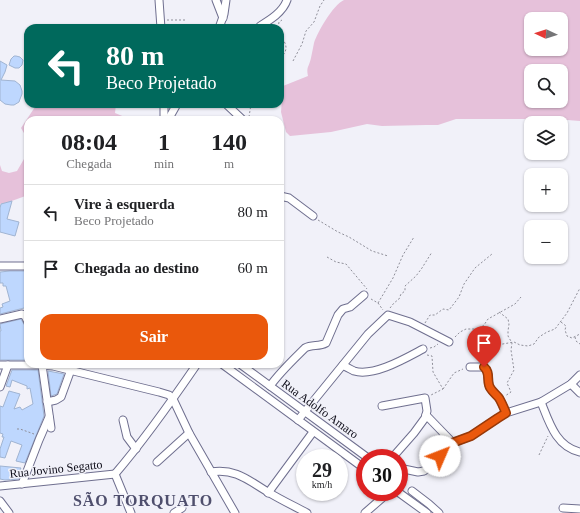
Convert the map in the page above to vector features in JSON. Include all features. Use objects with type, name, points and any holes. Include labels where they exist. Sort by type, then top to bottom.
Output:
[{"type":"street","points":[[159,0],[161,24]]},
{"type":"street","points":[[216,0],[223,18]]},
{"type":"street","points":[[221,24],[226,0]]},
{"type":"street","points":[[263,24],[277,14],[286,2]]},
{"type":"street","points":[[230,108],[239,116]]},
{"type":"street","points":[[284,197],[289,198],[313,216]]},
{"type":"street","points":[[0,266],[24,266]]},
{"type":"street","points":[[270,386],[279,374],[305,348],[326,343],[338,315],[343,309],[350,307],[364,295]]},
{"type":"street","points":[[0,318],[20,314],[24,316]]},
{"type":"street","points":[[298,420],[368,334],[387,315],[410,322],[449,342]]},
{"type":"street","points":[[343,365],[360,372],[370,371],[399,362],[421,350]]},
{"type":"street","points":[[0,365],[24,366]]},
{"type":"street","points":[[0,388],[8,366]]},
{"type":"street","points":[[470,367],[486,368],[490,388],[500,400],[506,413]]},
{"type":"street","points":[[42,368],[51,428]]},
{"type":"street","points":[[47,402],[60,398],[72,368]]},
{"type":"street","points":[[75,368],[169,395],[173,398],[189,433],[235,513]]},
{"type":"street","points":[[131,513],[115,474],[136,450],[194,368]]},
{"type":"street","points":[[227,368],[356,463]]},
{"type":"street","name":"Rua Adolfo Amaro","points":[[245,368],[356,449]]},
{"type":"street","points":[[408,470],[418,472],[424,471],[429,468],[453,443],[471,436],[506,413],[541,402],[571,384],[580,375]]},
{"type":"street","points":[[571,384],[580,393]]},
{"type":"street","points":[[162,393],[170,393],[179,390]]},
{"type":"street","points":[[382,406],[425,398],[427,408],[426,415],[414,433],[400,449]]},
{"type":"street","points":[[541,402],[551,428],[558,438],[566,446],[580,452]]},
{"type":"street","points":[[426,415],[453,443]]},
{"type":"street","points":[[22,484],[40,436],[49,417]]},
{"type":"street","points":[[123,420],[127,437],[136,450]]},
{"type":"street","points":[[268,493],[313,432]]},
{"type":"street","points":[[157,462],[189,433]]},
{"type":"street","points":[[211,472],[223,471],[235,473],[253,482],[268,493],[307,513]]},
{"type":"street","name":"Rua Jovino Segatto","points":[[0,486],[115,474]]},
{"type":"street","points":[[412,491],[439,513]]},
{"type":"street","points":[[408,499],[427,513]]},
{"type":"street","points":[[0,501],[10,513]]},
{"type":"street","points":[[365,513],[379,501]]},
{"type":"street","points":[[174,513],[182,508]]},
{"type":"street","points":[[563,508],[580,509]]},
{"type":"path","points":[[293,61],[302,44],[306,31],[314,22],[324,0]]},
{"type":"path","points":[[161,24],[186,20]]},
{"type":"path","points":[[284,41],[286,47],[284,54]]},
{"type":"path","points":[[313,216],[372,251],[388,256]]},
{"type":"path","points":[[378,303],[394,278],[403,256],[414,237]]},
{"type":"path","points":[[327,257],[336,262],[346,264],[367,288],[364,295],[378,303],[387,315],[394,303],[405,291],[406,286],[416,276],[432,252]]},
{"type":"path","points":[[421,328],[430,315],[435,315],[443,308],[449,310],[459,297],[464,284],[475,268],[492,254]]},
{"type":"path","points":[[478,329],[497,345],[512,343],[528,346],[534,344],[539,337],[555,329],[567,313],[580,288]]},
{"type":"path","points":[[449,342],[460,332],[478,329],[484,325],[488,319],[515,304],[521,297]]},
{"type":"path","points":[[499,312],[508,319],[508,336],[512,343],[511,350],[514,370],[507,384],[511,392],[500,400]]},
{"type":"path","points":[[560,322],[566,326],[565,330],[567,336],[572,338],[580,334]]},
{"type":"path","points":[[575,337],[576,341],[580,344]]},
{"type":"path","points":[[421,350],[434,347],[441,339]]},
{"type":"path","points":[[421,350],[432,356],[433,372],[443,389]]},
{"type":"path","points":[[425,398],[443,389],[454,373],[470,367]]},
{"type":"path","points":[[17,429],[20,428],[40,436]]},
{"type":"path","points":[[539,455],[551,428]]},
{"type":"shaded area","points":[[344,0],[580,0],[580,121],[568,120],[568,116],[524,116],[524,119],[456,119],[438,125],[382,126],[367,124],[331,132],[290,136],[286,132],[284,116],[282,116],[281,112],[281,108],[284,108],[284,86],[308,76],[307,73],[314,43],[326,19],[335,7]]},
{"type":"shaded area","points":[[34,108],[116,108],[115,113],[122,116],[29,116]]},
{"type":"shaded area","points":[[24,124],[24,133],[21,128]]},
{"type":"shaded area","points":[[24,159],[24,196],[0,204],[0,165],[2,171],[9,173],[17,171]]},
{"type":"building","points":[[14,56],[20,57],[23,60],[22,65],[19,68],[9,65]]},
{"type":"building","points":[[0,61],[7,65],[1,80],[15,81],[20,85],[22,91],[19,102],[14,105],[5,104],[0,100]]},
{"type":"building","points":[[12,201],[7,219],[19,222],[15,236],[0,232],[1,204]]},
{"type":"building","points":[[24,271],[24,308],[0,314],[0,308],[3,307],[2,304],[10,301],[6,286],[3,286],[3,283],[0,283],[0,272]]},
{"type":"building","points":[[21,319],[24,324],[24,360],[0,360],[0,324]]},
{"type":"building","points":[[12,370],[38,370],[44,416],[25,463],[16,461],[22,445],[11,441],[5,458],[0,457],[0,449],[4,437],[2,437],[3,434],[0,433],[0,406],[3,407],[9,391],[20,394],[14,409],[20,407],[22,410],[33,404],[30,388],[27,389],[27,386],[12,380],[10,387],[6,386]]},
{"type":"building","points":[[48,371],[64,374],[57,394],[51,396]]},
{"type":"building","points":[[0,466],[21,468],[19,472],[21,473],[19,479],[0,479]]},
{"type":"district","name":"SÃO TORQUATO","points":[[143,500]]},
{"type":"route","points":[[440,456],[452,443],[471,436],[506,413],[500,400],[490,388],[488,373],[484,367]]}]
